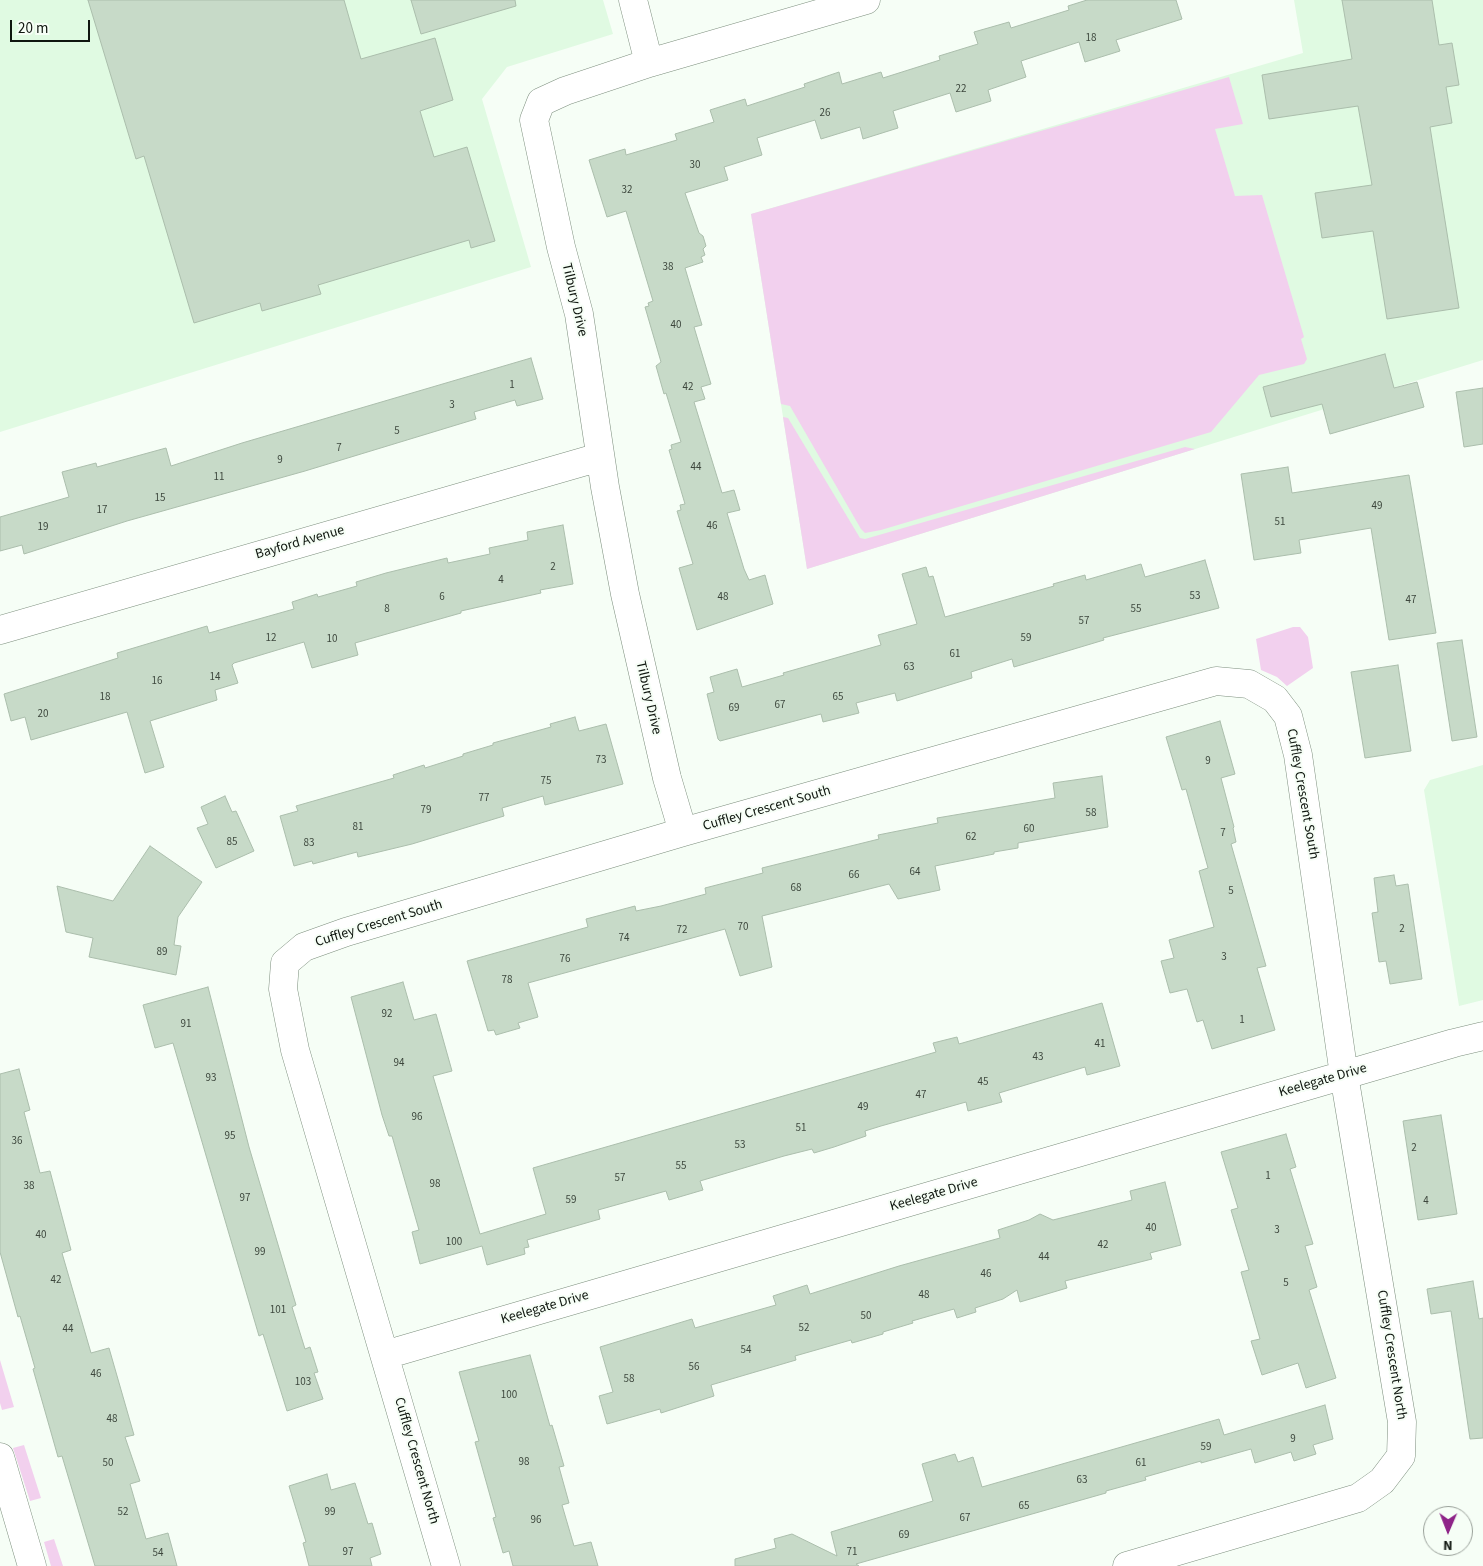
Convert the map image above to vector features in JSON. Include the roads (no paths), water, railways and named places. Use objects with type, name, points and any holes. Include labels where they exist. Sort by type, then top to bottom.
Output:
[{"type":"street","points":[[633,0],[649,63]]},
{"type":"street","name":"Tilbury Drive","points":[[683,832],[666,778],[625,594],[600,457],[579,314],[561,246],[534,120],[541,102],[551,96],[649,63],[866,0]]},
{"type":"street","name":"Bayford Avenue","points":[[0,630],[600,457]]},
{"type":"street","name":"Cuffley Crescent South","points":[[385,1355],[295,1050],[283,989],[285,963],[304,947],[346,932],[683,832],[1216,681],[1249,684],[1275,699],[1288,716],[1298,755],[1344,1075]]},
{"type":"street","name":"Keelegate Drive","points":[[385,1355],[1483,1036]]},
{"type":"street","name":"Cuffley Crescent North","points":[[1127,1566],[1358,1498],[1382,1481],[1401,1456],[1402,1422],[1344,1075]]},
{"type":"street","name":"Cuffley Crescent North","points":[[385,1355],[446,1566]]},
{"type":"street","points":[[0,1457],[32,1566]]}]
